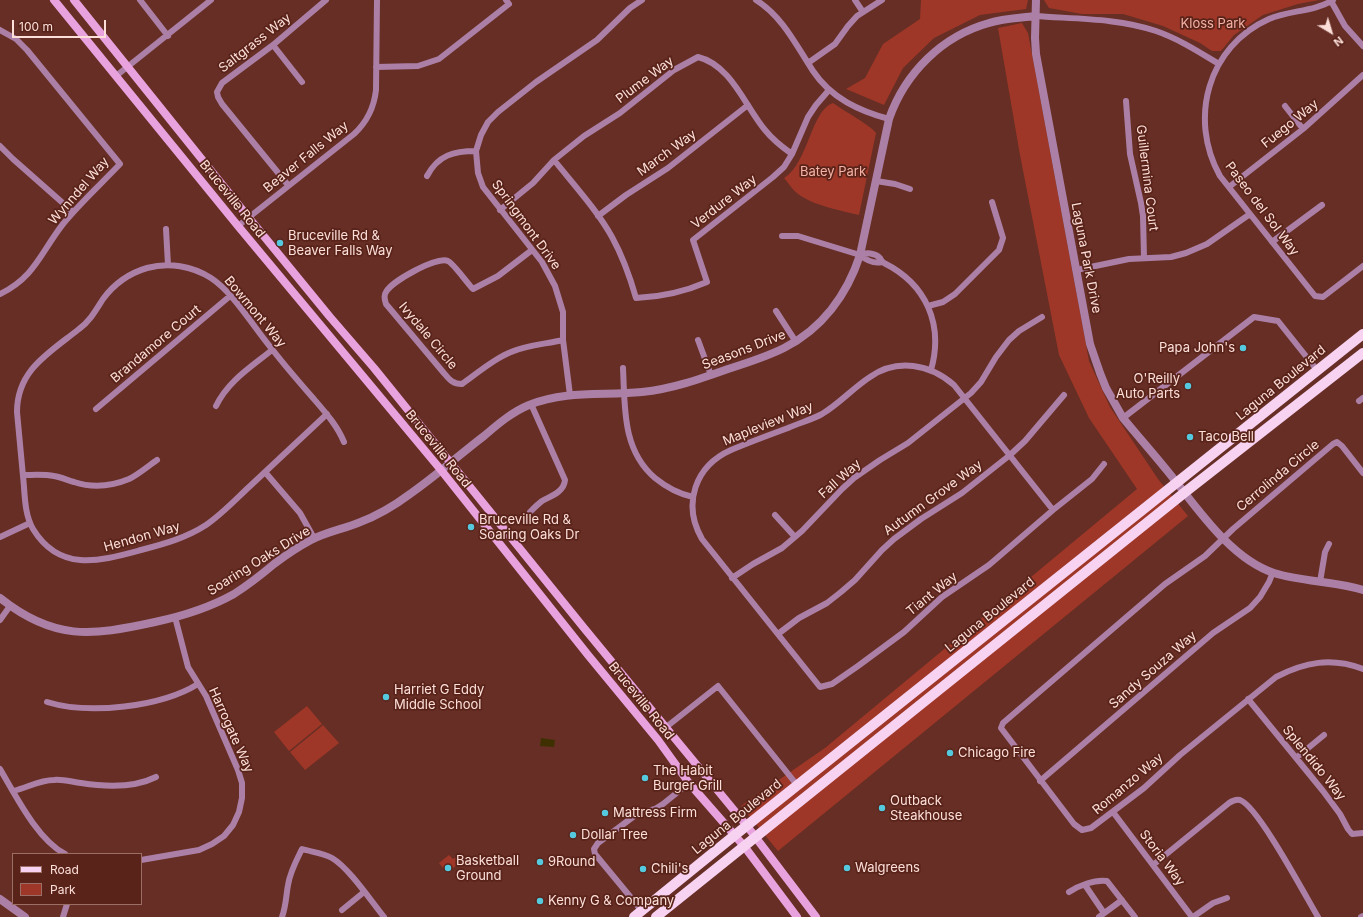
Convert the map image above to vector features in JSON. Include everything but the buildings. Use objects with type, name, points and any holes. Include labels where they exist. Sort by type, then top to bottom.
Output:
[{"type":"main road","name":"Bruceville Road","points":[[54,0],[238,226],[441,470],[658,740],[689,783],[744,846],[797,917]]},
{"type":"main road","name":"Bruceville Road","points":[[74,0],[129,66],[249,218],[374,368],[665,728],[756,837],[816,917]]},
{"type":"main road","name":"Laguna Boulevard","points":[[638,914],[1363,334]]},
{"type":"main road","name":"Laguna Boulevard","points":[[656,917],[1184,493],[1363,353]]},
{"type":"street","points":[[140,0],[168,36]]},
{"type":"street","points":[[116,76],[168,36],[211,0]]},
{"type":"street","name":"Saltgrass Way","points":[[288,185],[222,104],[217,92],[222,83],[272,45],[326,0]]},
{"type":"street","name":"Beaver Falls Way","points":[[238,226],[354,134],[364,123],[373,104],[376,90],[377,0]]},
{"type":"street","points":[[376,67],[418,66],[438,60],[509,4],[506,0]]},
{"type":"street","name":"Springmont Drive","points":[[570,395],[563,340],[562,312],[559,298],[549,274],[487,193],[480,180],[476,166],[476,151],[481,135],[493,117],[536,82],[587,48],[630,8],[642,0]]},
{"type":"street","points":[[756,0],[772,12],[782,23],[818,78],[829,90],[858,109],[872,115],[889,119]]},
{"type":"street","points":[[855,0],[863,12]]},
{"type":"street","points":[[808,62],[835,44],[853,20],[882,0]]},
{"type":"street","name":"Laguna Park Drive","points":[[1036,0],[1034,38],[1037,60],[1094,359],[1106,388],[1123,418],[1177,482],[1184,493],[1208,522],[1235,550],[1256,564],[1273,572],[1363,590]]},
{"type":"street","points":[[1332,1],[1345,26],[1363,46]]},
{"type":"street","name":"Paseo del Sol Way","points":[[1332,1],[1318,7],[1283,14],[1262,22],[1243,35],[1233,45],[1219,64],[1211,80],[1207,95],[1204,125],[1206,140],[1213,162],[1229,188],[1315,296],[1323,297],[1363,266]]},
{"type":"street","points":[[1035,16],[1115,22],[1142,27],[1176,39],[1219,64]]},
{"type":"street","name":"Seasons Drive","points":[[450,463],[512,414],[531,404],[559,396],[624,394],[677,386],[769,355],[796,342],[833,309],[849,284],[860,255],[889,119],[896,102],[911,77],[930,54],[943,44],[963,33],[985,24],[1005,19],[1035,16]]},
{"type":"street","name":"Wynndel Way","points":[[0,30],[22,44],[120,164],[73,212],[37,264],[19,282],[0,294]]},
{"type":"street","points":[[272,45],[302,82]]},
{"type":"street","name":"Plume Way","points":[[500,210],[533,183],[554,160],[584,136],[638,99],[670,72],[698,56],[706,58],[724,73],[734,84],[770,136],[792,154]]},
{"type":"street","name":"Fuego Way","points":[[1229,188],[1303,129],[1363,75]]},
{"type":"street","name":"Verdure Way","points":[[554,160],[612,236],[621,255],[636,298],[669,295],[707,282],[693,240],[784,167],[792,154],[808,117],[829,90]]},
{"type":"street","name":"Guillermina Court","points":[[1126,101],[1130,154],[1143,216],[1144,258]]},
{"type":"street","name":"March Way","points":[[598,216],[626,195],[668,168],[748,105]]},
{"type":"street","points":[[1285,106],[1303,129]]},
{"type":"street","points":[[0,146],[73,212]]},
{"type":"street","points":[[427,176],[432,167],[442,158],[455,153],[476,151]]},
{"type":"street","points":[[876,181],[895,184],[910,189]]},
{"type":"street","points":[[928,306],[943,302],[955,294],[999,250],[1003,238],[992,202]]},
{"type":"street","points":[[1272,242],[1322,205]]},
{"type":"street","points":[[1076,270],[1129,260],[1171,257],[1193,250],[1214,240],[1250,214]]},
{"type":"street","points":[[166,229],[168,265]]},
{"type":"street","points":[[782,236],[798,236],[860,255],[865,252],[880,258],[882,262],[893,267],[905,276],[916,286],[928,306],[934,325],[936,340],[935,355],[931,370]]},
{"type":"street","name":"Ivydale Circle","points":[[532,250],[498,276],[473,289],[450,261],[443,259],[426,265],[405,276],[386,291],[384,297],[386,304],[447,377],[455,384],[462,384],[498,358],[512,352],[528,347],[563,340]]},
{"type":"street","name":"Bowmont Way","points":[[30,523],[26,505],[17,405],[19,390],[25,377],[34,365],[86,322],[108,293],[118,283],[128,275],[154,266],[179,266],[199,272],[216,282],[230,296],[272,350],[327,414],[337,428],[344,442]]},
{"type":"street","name":"Brandamore Court","points":[[96,409],[230,296]]},
{"type":"street","points":[[776,311],[796,342]]},
{"type":"street","name":"Fall Way","points":[[732,578],[753,564],[782,548],[802,531],[854,478],[908,443],[964,398],[981,382],[1008,340],[1019,331],[1042,317]]},
{"type":"street","points":[[1123,418],[1254,317],[1278,321],[1317,370]]},
{"type":"street","points":[[698,340],[711,375]]},
{"type":"street","points":[[216,406],[220,397],[229,385],[272,350]]},
{"type":"street","name":"Mapleview Way","points":[[820,687],[732,578],[698,532],[693,519],[693,497],[696,485],[703,472],[712,461],[724,453],[821,414],[865,380],[884,370],[904,365],[917,366],[931,370],[948,380],[1053,510]]},
{"type":"street","points":[[623,368],[627,431],[632,446],[639,459],[648,471],[665,486],[678,493],[693,497]]},
{"type":"street","name":"Autumn Grove Way","points":[[778,634],[799,618],[827,603],[855,580],[894,538],[962,493],[1010,455],[1064,395]]},
{"type":"street","points":[[530,512],[541,502],[560,491],[565,485],[565,480],[531,404]]},
{"type":"street","name":"Hendon Way","points":[[30,523],[43,542],[61,555],[82,561],[96,561],[111,558],[174,541],[194,532],[219,515],[327,414]]},
{"type":"street","name":"Cerrolinda Circle","points":[[1223,538],[1264,501],[1337,442],[1342,446],[1363,473]]},
{"type":"street","points":[[23,475],[46,475],[81,484],[94,486],[108,485],[121,482],[134,476],[157,460]]},
{"type":"street","name":"Soaring Oaks Drive","points":[[0,598],[23,615],[50,626],[65,630],[87,632],[117,630],[175,617],[207,607],[235,593],[254,581],[286,555],[314,538],[379,514],[410,494],[450,463]]},
{"type":"street","name":"Tiant Way","points":[[820,687],[832,684],[904,632],[942,597],[989,565],[1092,479],[1104,464]]},
{"type":"street","points":[[265,472],[300,513],[314,538]]},
{"type":"street","points":[[775,515],[794,537]]},
{"type":"street","points":[[0,537],[30,523]]},
{"type":"street","name":"Romanzo Way","points":[[1223,538],[1194,565],[1165,584],[1003,724],[1001,728],[1003,733],[1074,824],[1082,830],[1091,828],[1113,812],[1144,788],[1166,767],[1276,677],[1307,664],[1323,662],[1339,663],[1363,669]]},
{"type":"street","points":[[1320,582],[1325,552],[1329,544]]},
{"type":"street","name":"Sandy Souza Way","points":[[1040,781],[1213,632],[1250,608],[1260,597],[1273,572]]},
{"type":"street","points":[[0,620],[10,606]]},
{"type":"street","name":"Harrogate Way","points":[[142,860],[199,850],[212,844],[228,830],[239,812],[242,798],[240,776],[209,702],[191,674],[186,661],[175,617]]},
{"type":"street","points":[[47,702],[60,706],[119,707],[176,695],[198,684]]},
{"type":"street","points":[[665,728],[718,686],[797,786]]},
{"type":"street","name":"Splendido Way","points":[[1248,699],[1340,814],[1352,834],[1363,833]]},
{"type":"street","points":[[1296,758],[1324,735]]},
{"type":"street","points":[[0,769],[41,834],[51,844],[64,853]]},
{"type":"street","points":[[13,791],[48,780],[118,785],[146,782],[156,777]]},
{"type":"street","points":[[638,914],[595,854],[595,847],[598,843],[636,814],[655,809],[689,783]]},
{"type":"street","points":[[1153,865],[1229,803],[1233,800],[1239,800],[1245,803],[1267,830],[1318,917]]},
{"type":"street","name":"Storia Way","points":[[1113,812],[1193,917]]},
{"type":"street","points":[[282,917],[286,906],[288,884],[291,873],[302,849],[325,855],[338,862],[348,872],[384,917]]},
{"type":"street","points":[[1069,892],[1085,885],[1107,881],[1135,917]]},
{"type":"street","points":[[1085,885],[1102,915],[1122,900]]},
{"type":"street","points":[[342,910],[364,892]]},
{"type":"street","points":[[1193,917],[1213,903],[1227,898]]},
{"type":"street","points":[[0,899],[25,917]]},
{"type":"street","points":[[63,917],[67,905]]},
{"type":"green space","points":[[921,0],[1028,0],[1026,9],[980,15],[934,38],[903,68],[884,105],[846,89],[865,78],[883,44],[920,19]]},
{"type":"green space","name":"Kloss Park","points":[[1044,0],[1319,0],[1298,4],[1263,15],[1234,35],[1221,51],[1212,51],[1200,43],[1163,26],[1123,14],[1082,14],[1049,8]]},
{"type":"green space","points":[[1022,23],[1028,33],[1089,361],[1110,407],[1158,479],[1188,516],[778,851],[741,806],[825,748],[1137,489],[1089,418],[1059,355],[1020,155],[998,28]]},
{"type":"green space","name":"Batey Park","points":[[833,103],[863,122],[876,133],[859,215],[829,208],[807,200],[796,192],[784,178],[792,171],[799,161],[819,116]]},
{"type":"green space","points":[[307,706],[322,724],[289,751],[274,732]]},
{"type":"green space","points":[[323,725],[339,743],[305,770],[290,752]]},
{"type":"green space","name":"Basketball Ground","points":[[449,855],[453,859],[458,856],[462,861],[447,873],[439,863]]},
{"type":"shaded area","points":[[541,738],[555,740],[554,747],[540,746]]},
{"type":"place","name":"Bruceville Rd & Beaver Falls Way","points":[[280,243]]},
{"type":"place","name":"Papa John's","points":[[1243,348]]},
{"type":"place","name":"O'Reilly Auto Parts","points":[[1188,386]]},
{"type":"place","name":"Taco Bell","points":[[1190,437]]},
{"type":"place","name":"Bruceville Rd & Soaring Oaks Dr","points":[[471,527]]},
{"type":"place","name":"Harriet G Eddy Middle School","points":[[386,697]]},
{"type":"place","name":"Chicago Fire","points":[[950,753]]},
{"type":"place","name":"The Habit Burger Grill","points":[[645,778]]},
{"type":"place","name":"Outback Steakhouse","points":[[882,808]]},
{"type":"place","name":"Mattress Firm","points":[[605,813]]},
{"type":"place","name":"Dollar Tree","points":[[573,835]]},
{"type":"place","name":"9Round","points":[[540,862]]},
{"type":"place","name":"Basketball Ground","points":[[448,868]]},
{"type":"place","name":"Walgreens","points":[[847,868]]},
{"type":"place","name":"Chili's","points":[[643,869]]},
{"type":"place","name":"Kenny G & Company","points":[[540,901]]}]
